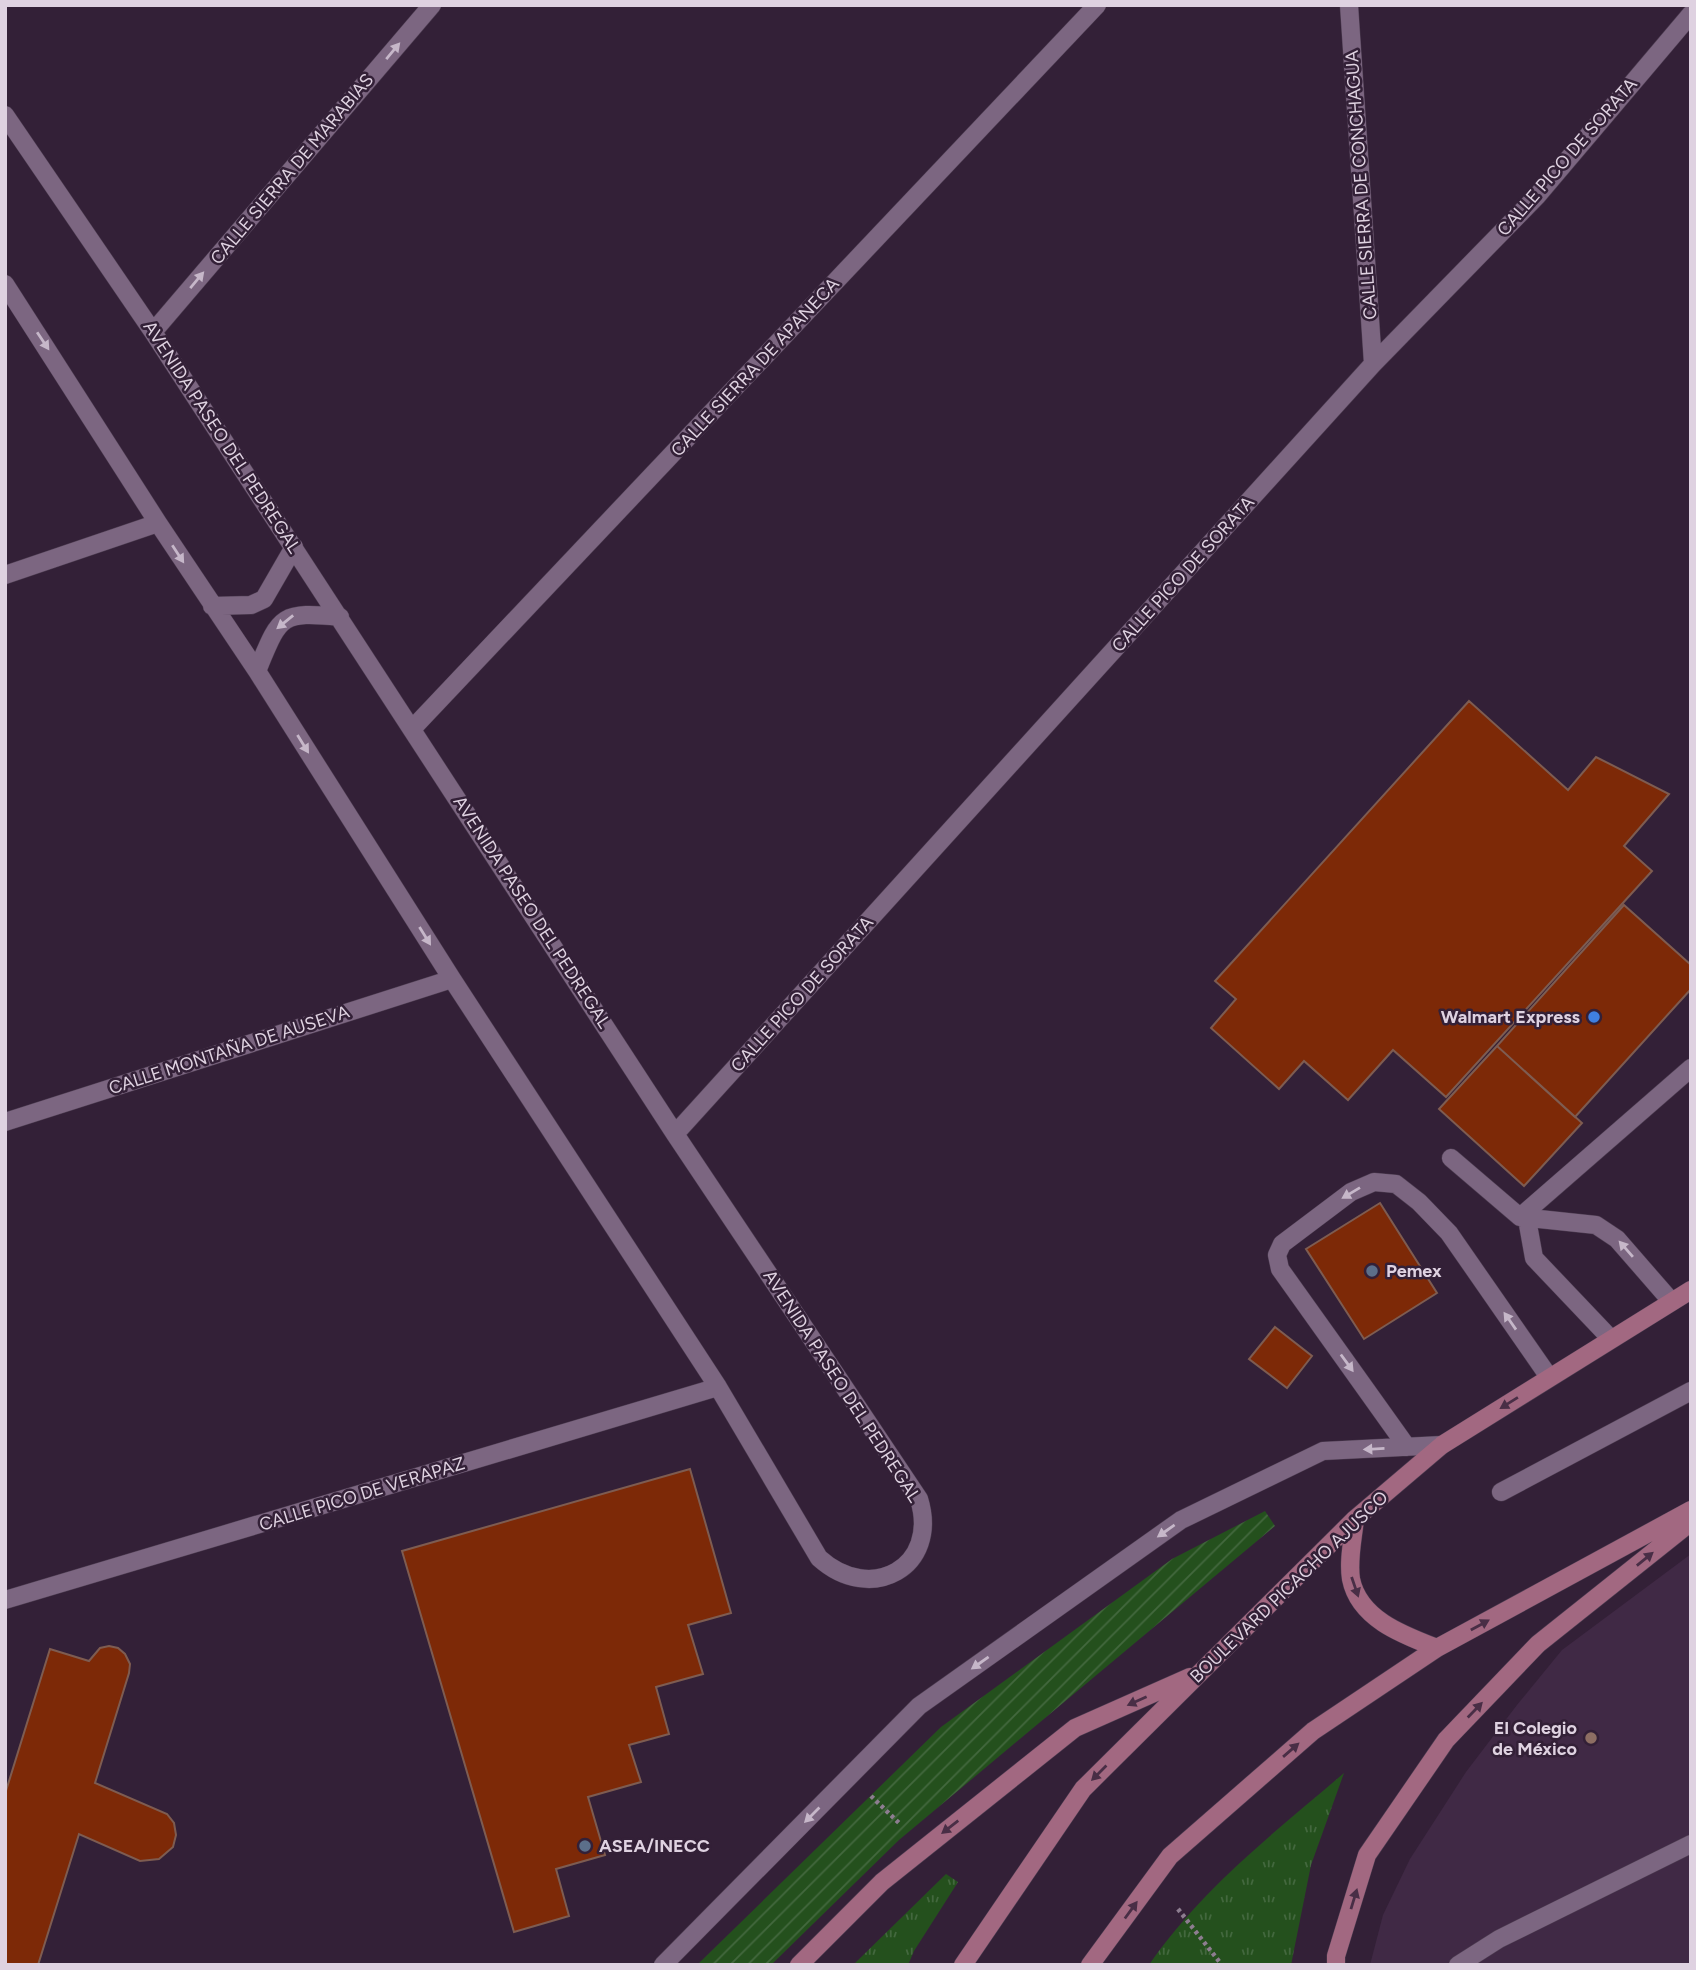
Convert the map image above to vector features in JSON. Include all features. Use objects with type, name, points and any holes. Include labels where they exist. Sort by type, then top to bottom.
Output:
[{"type":"main road","name":"BOULEVARD PICACHO AJUSCO","points":[[962,1965],[1083,1789],[1355,1519],[1442,1445],[1691,1290]]},
{"type":"main road","points":[[1090,1965],[1170,1856],[1313,1731],[1437,1648],[1691,1510]]},
{"type":"main road","points":[[1355,1519],[1351,1578],[1365,1609],[1400,1634],[1437,1648]]},
{"type":"main road","points":[[1336,1965],[1336,1956],[1367,1855],[1446,1740],[1538,1644],[1691,1521]]},
{"type":"main road","points":[[799,1965],[881,1882],[1075,1728],[1199,1673]]},
{"type":"street","name":"CALLE SIERRA DE MARABIAS","points":[[153,332],[432,5]]},
{"type":"street","name":"CALLE SIERRA DE APANECA","points":[[413,728],[1097,5]]},
{"type":"street","name":"CALLE SIERRA DE CONCHAGUA","points":[[1349,5],[1373,364]]},
{"type":"street","name":"CALLE PICO DE SORATA","points":[[676,1134],[1373,364],[1537,196],[1691,14]]},
{"type":"street","name":"AVENIDA PASEO DEL PEDREGAL","points":[[5,115],[153,332],[676,1134],[919,1499],[924,1514],[919,1545],[911,1559],[899,1570],[883,1578],[866,1580],[848,1577],[832,1570],[819,1558],[718,1387],[5,284]]},
{"type":"street","points":[[5,575],[158,523]]},
{"type":"street","points":[[212,606],[251,605],[264,598],[294,547]]},
{"type":"street","points":[[257,671],[274,632],[283,621],[294,615],[307,614],[340,617]]},
{"type":"street","name":"CALLE MONTAÑA DE AUSEVA","points":[[5,1122],[452,979]]},
{"type":"street","points":[[1524,1218],[1691,1068]]},
{"type":"street","points":[[1451,1158],[1524,1218],[1596,1225],[1617,1239],[1671,1301]]},
{"type":"street","points":[[1407,1447],[1280,1269],[1278,1262],[1277,1255],[1282,1244],[1351,1192],[1374,1182],[1396,1184],[1419,1202],[1449,1233],[1549,1377]]},
{"type":"street","points":[[1524,1218],[1534,1258],[1611,1339]]},
{"type":"street","name":"CALLE PICO DE VERAPAZ","points":[[5,1600],[718,1387]]},
{"type":"street","points":[[1501,1492],[1691,1391]]},
{"type":"street","points":[[663,1965],[919,1706],[1181,1520],[1323,1451],[1442,1445]]},
{"type":"street","points":[[1458,1965],[1499,1939],[1691,1844]]},
{"type":"path","points":[[870,1795],[899,1823]]},
{"type":"path","points":[[1178,1909],[1222,1965]]},
{"type":"shaded area","name":"El Colegio de México","points":[[1691,1554],[1691,1965],[1370,1965],[1383,1915],[1410,1859],[1466,1772],[1517,1705],[1562,1650]]},
{"type":"green space","points":[[1265,1511],[1275,1526],[899,1840],[771,1965],[697,1965],[941,1727],[1172,1559]]},
{"type":"green space","points":[[1344,1773],[1311,1865],[1291,1965],[1149,1965],[1169,1937],[1215,1886]]},
{"type":"green space","points":[[946,1874],[958,1882],[908,1965],[853,1965]]},
{"type":"building","points":[[1469,701],[1568,790],[1596,757],[1669,794],[1624,846],[1652,871],[1446,1097],[1393,1050],[1348,1100],[1304,1061],[1279,1089],[1211,1028],[1236,999],[1215,981]]},
{"type":"building","name":"Walmart Express","points":[[1624,905],[1691,965],[1691,989],[1575,1117],[1497,1046]]},
{"type":"building","points":[[1497,1046],[1582,1123],[1524,1186],[1439,1109]]},
{"type":"building","name":"Pemex","points":[[1380,1203],[1437,1293],[1364,1339],[1306,1249]]},
{"type":"building","points":[[1275,1327],[1312,1356],[1287,1388],[1249,1359]]},
{"type":"building","points":[[690,1469],[731,1613],[688,1625],[703,1674],[656,1687],[669,1734],[629,1745],[641,1782],[588,1797],[605,1855],[556,1869],[569,1916],[514,1932],[402,1551]]},
{"type":"building","points":[[100,1648],[118,1648],[125,1654],[130,1664],[95,1783],[167,1814],[174,1823],[176,1835],[173,1847],[159,1859],[140,1861],[79,1834],[38,1965],[5,1965],[5,1794],[50,1649],[89,1661]]},
{"type":"place","name":"Walmart Express","points":[[1594,1017]]},
{"type":"place","name":"Pemex","points":[[1372,1271]]},
{"type":"place","name":"El Colegio de México","points":[[1591,1738]]},
{"type":"place","name":"ASEA/INECC","points":[[585,1846]]}]
